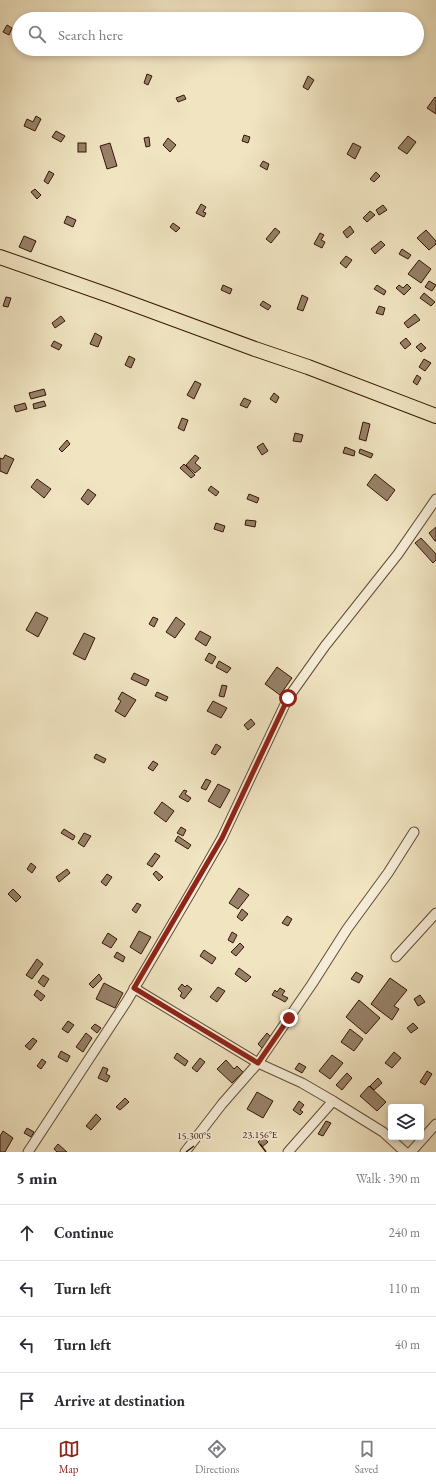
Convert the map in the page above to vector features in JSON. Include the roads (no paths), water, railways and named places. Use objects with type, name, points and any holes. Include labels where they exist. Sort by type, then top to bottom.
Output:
[{"type":"main road","points":[[0,257],[308,367],[436,416]]},
{"type":"street","points":[[28,1152],[127,1001],[222,838],[288,698],[325,646],[398,554],[436,499]]},
{"type":"street","points":[[185,1152],[222,1104],[258,1063],[312,984],[347,929],[388,873],[414,832]]},
{"type":"street","points":[[396,957],[436,913]]},
{"type":"street","points":[[134,988],[258,1063],[302,1083],[333,1101],[383,1132],[405,1152]]},
{"type":"street","points":[[288,1152],[333,1101]]},
{"type":"street","points":[[411,1152],[436,1124]]}]
